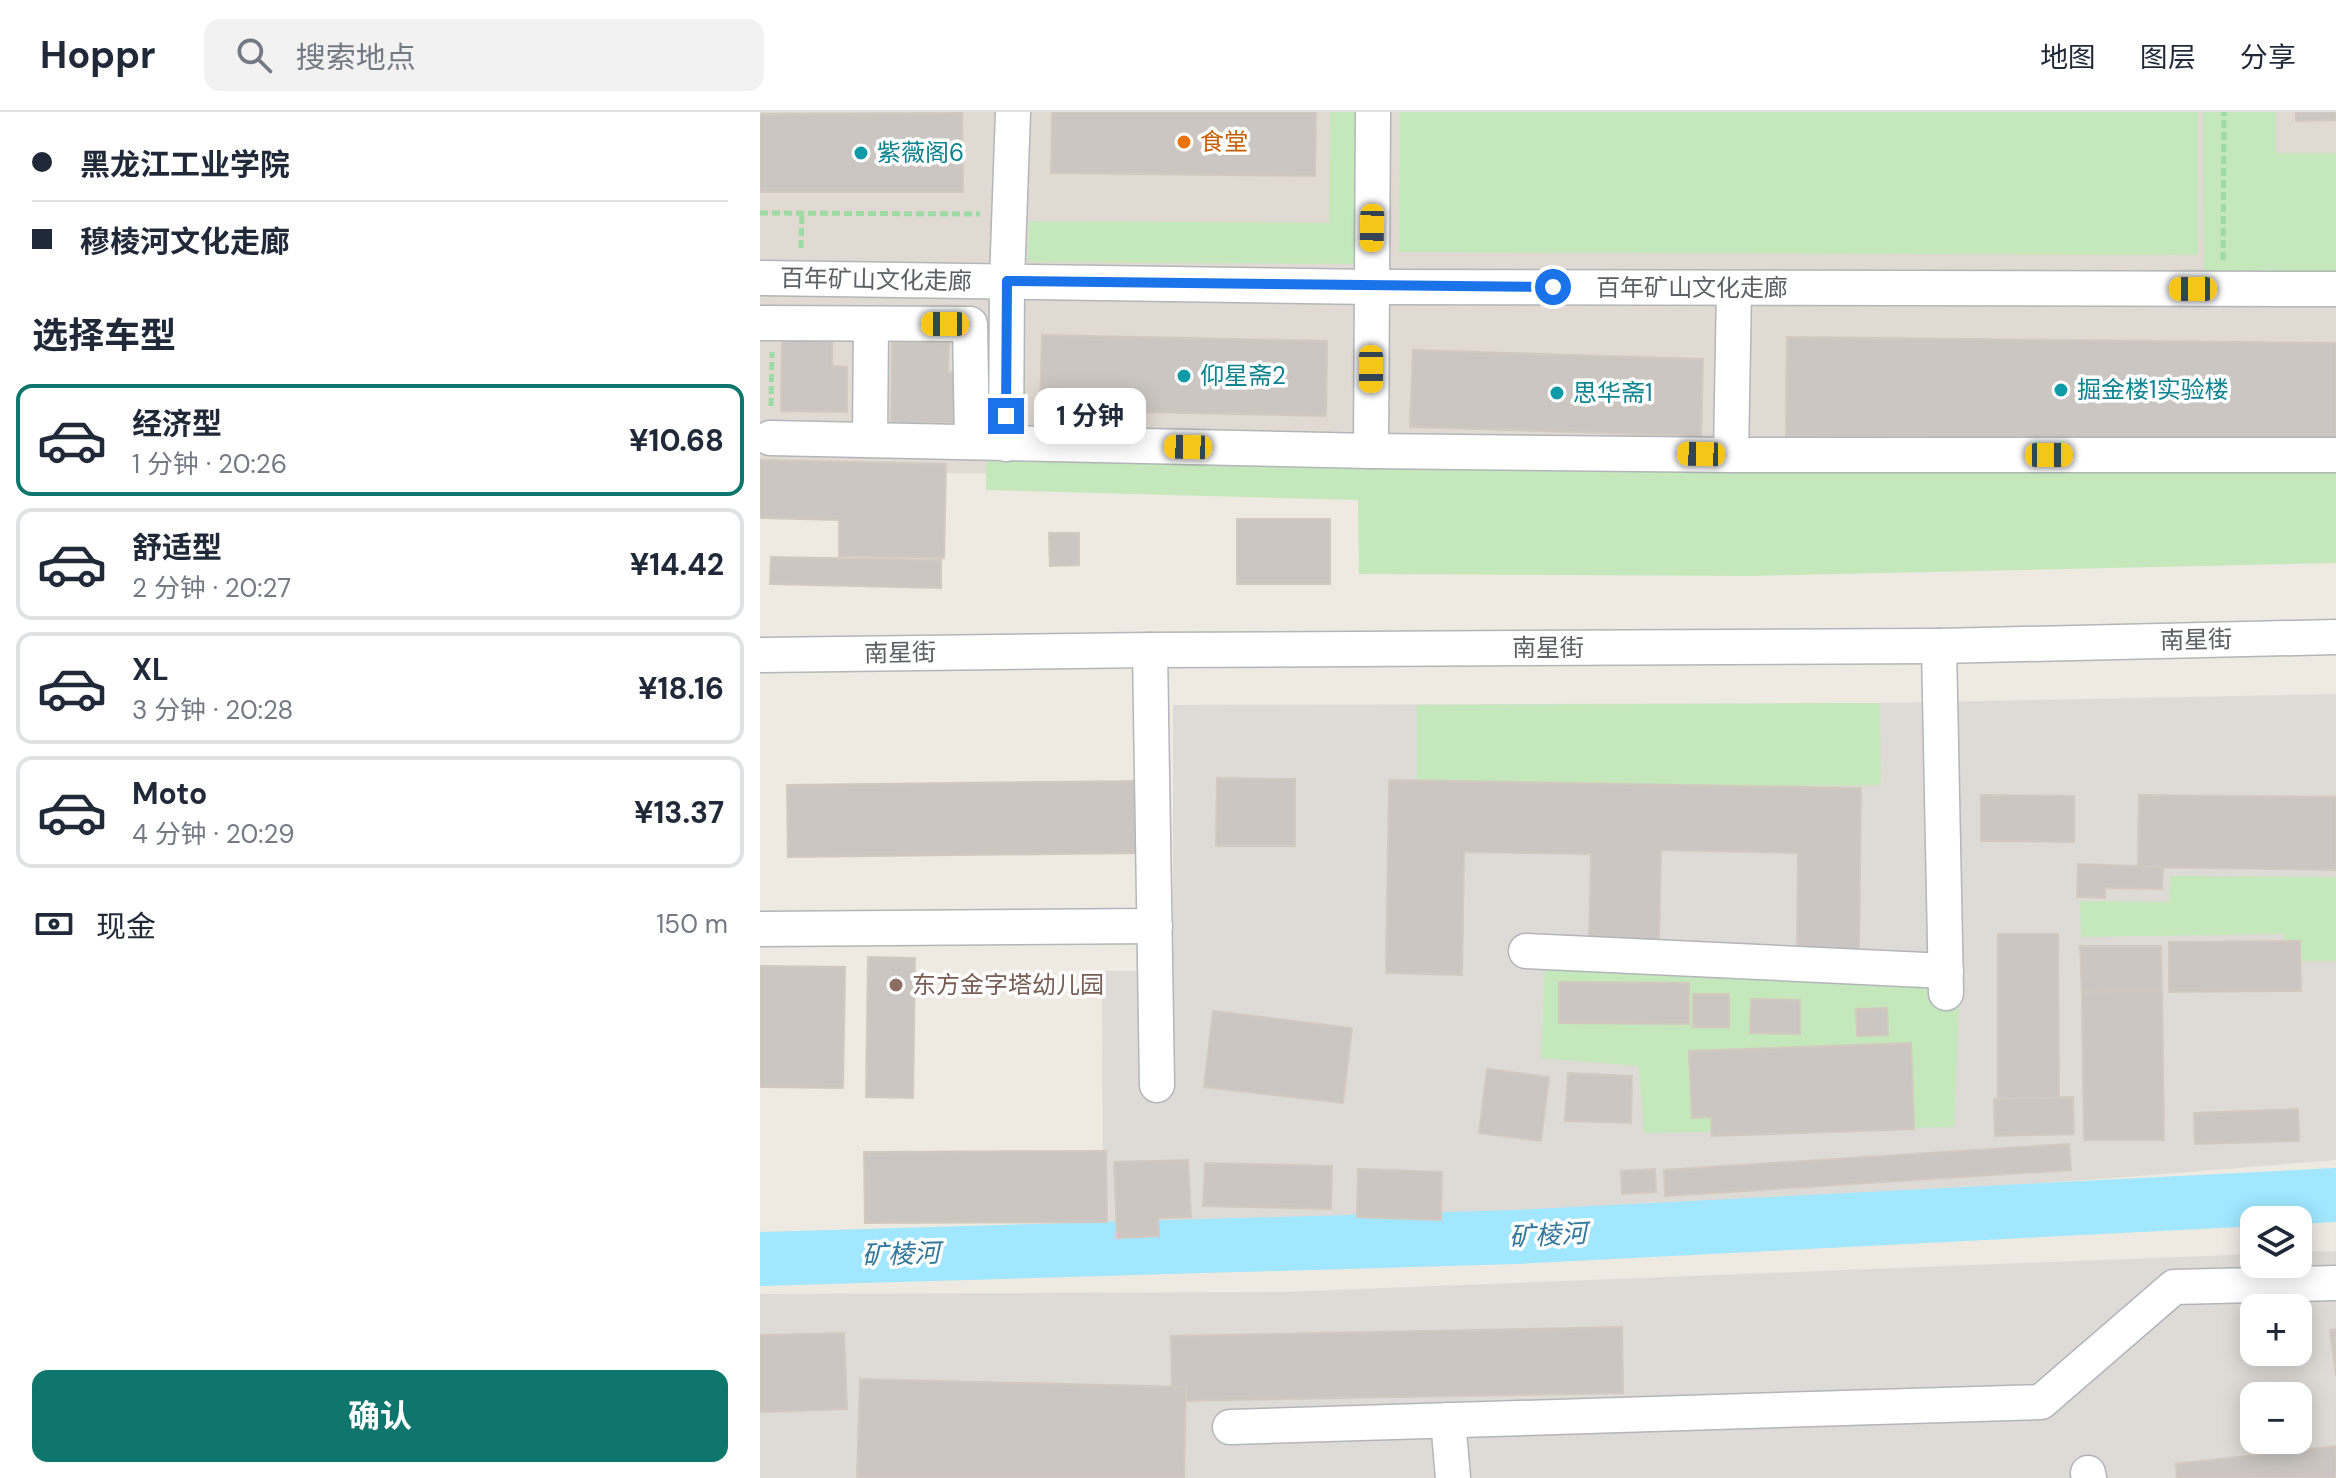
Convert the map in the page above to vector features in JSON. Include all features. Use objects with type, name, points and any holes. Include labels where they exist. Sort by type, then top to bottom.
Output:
[{"type":"street","points":[[1006,444],[1007,281],[1013,112]]},
{"type":"street","points":[[1371,451],[1373,112]]},
{"type":"street","name":"百年矿山文化走廊","points":[[760,278],[1371,287],[2336,289]]},
{"type":"street","points":[[1731,455],[1734,288]]},
{"type":"street","points":[[766,323],[970,324],[972,442]]},
{"type":"street","points":[[870,440],[871,324]]},
{"type":"street","points":[[770,438],[1731,455],[2336,455]]},
{"type":"street","name":"南星街","points":[[760,655],[1939,646],[2336,637]]},
{"type":"street","points":[[1526,951],[1946,982],[1939,646]]},
{"type":"street","points":[[1150,650],[1157,1085]]},
{"type":"street","points":[[760,929],[1155,926]]},
{"type":"street","points":[[1230,1427],[2041,1402],[2174,1287],[2336,1283]]},
{"type":"street","points":[[1448,1420],[1453,1478]]},
{"type":"path","points":[[2223,289],[2224,112]]},
{"type":"path","points":[[760,213],[1009,215]]},
{"type":"path","points":[[801,240],[802,213]]},
{"type":"path","points":[[766,323],[770,438]]},
{"type":"shaded area","points":[[760,112],[2336,112],[2336,481],[760,472]]},
{"type":"shaded area","points":[[2336,694],[2336,1160],[1288,1235],[1103,1238],[1102,971],[1173,971],[1173,705],[1880,703]]},
{"type":"shaded area","points":[[2336,1251],[2336,1478],[760,1478],[760,1294],[1283,1292],[2240,1255],[2240,1278],[2312,1278],[2312,1252]]},
{"type":"green space","points":[[1330,112],[1355,112],[1354,264],[1028,262],[1029,221],[1329,223]]},
{"type":"green space","points":[[1400,112],[2198,112],[2198,255],[1399,252]]},
{"type":"green space","points":[[2203,112],[2276,112],[2276,153],[2336,153],[2336,275],[2204,276]]},
{"type":"green space","points":[[987,433],[2336,459],[2336,563],[1749,576],[1359,574],[1358,500],[986,490]]},
{"type":"green space","points":[[1880,703],[1881,785],[1417,788],[1417,705]]},
{"type":"green space","points":[[2170,876],[2336,877],[2336,961],[2284,961],[2284,934],[2081,937],[2080,901],[2169,902]]},
{"type":"green space","points":[[1545,963],[1960,980],[1954,1127],[1644,1133],[1639,1066],[1541,1058]]},
{"type":"building","name":"食堂","points":[[1052,112],[1316,112],[1315,176],[1051,173]]},
{"type":"building","points":[[2296,112],[2336,112],[2336,120],[2296,121]]},
{"type":"building","name":"紫薇阁6","points":[[962,113],[963,192],[760,192],[760,114]]},
{"type":"building","name":"仰星斋2","points":[[1042,335],[1327,341],[1326,416],[1040,410]]},
{"type":"building","name":"掘金楼1实验楼","points":[[1787,337],[2336,343],[2336,442],[1786,436]]},
{"type":"building","points":[[782,339],[832,339],[832,366],[847,367],[847,412],[781,411]]},
{"type":"building","points":[[892,342],[949,343],[948,372],[962,372],[962,423],[891,422]]},
{"type":"building","name":"思华斋1","points":[[1413,350],[1703,359],[1701,436],[1410,427]]},
{"type":"building","points":[[760,460],[946,464],[944,558],[839,556],[839,520],[760,518]]},
{"type":"building","points":[[1237,519],[1330,519],[1330,584],[1237,584]]},
{"type":"building","points":[[1049,533],[1079,533],[1079,565],[1050,566]]},
{"type":"building","points":[[771,557],[941,560],[941,588],[770,584]]},
{"type":"building","points":[[1217,778],[1295,779],[1295,846],[1216,846]]},
{"type":"building","points":[[1389,780],[1861,788],[1859,952],[1797,951],[1798,853],[1661,850],[1659,943],[1589,942],[1591,854],[1464,852],[1462,975],[1386,973]]},
{"type":"building","points":[[1135,781],[1136,853],[788,857],[787,785]]},
{"type":"building","points":[[1981,795],[2074,796],[2074,842],[1981,841]]},
{"type":"building","points":[[2139,795],[2336,797],[2336,870],[2138,867]]},
{"type":"building","points":[[2078,864],[2163,867],[2162,889],[2105,888],[2105,898],[2077,897]]},
{"type":"building","points":[[1998,934],[2058,934],[2059,1117],[1998,1117]]},
{"type":"building","points":[[2300,941],[2301,991],[2169,992],[2169,942]]},
{"type":"building","points":[[2080,946],[2161,946],[2162,991],[2082,992]]},
{"type":"building","points":[[868,957],[915,958],[913,1098],[866,1097]]},
{"type":"building","points":[[760,966],[845,967],[843,1088],[760,1087]]},
{"type":"building","points":[[1559,982],[1689,983],[1689,1024],[1559,1023]]},
{"type":"building","points":[[2162,991],[2164,1140],[2084,1140],[2082,992]]},
{"type":"building","points":[[1693,994],[1729,994],[1729,1027],[1693,1027]]},
{"type":"building","points":[[1751,999],[1800,1000],[1800,1034],[1750,1033]]},
{"type":"building","points":[[1887,1008],[1888,1035],[1857,1036],[1856,1009]]},
{"type":"building","points":[[1213,1011],[1352,1028],[1343,1103],[1204,1087]]},
{"type":"building","points":[[1911,1043],[1914,1129],[1712,1136],[1711,1117],[1692,1118],[1689,1051]]},
{"type":"building","points":[[1487,1069],[1549,1077],[1541,1141],[1479,1133]]},
{"type":"building","points":[[1568,1073],[1632,1076],[1631,1123],[1565,1121]]},
{"type":"building","points":[[2073,1097],[2074,1134],[1995,1136],[1994,1099]]},
{"type":"building","points":[[2298,1109],[2299,1141],[2195,1144],[2194,1113]]},
{"type":"building","points":[[2069,1144],[2071,1170],[1665,1196],[1664,1170]]},
{"type":"building","points":[[1106,1151],[1107,1222],[865,1223],[864,1152]]},
{"type":"building","points":[[1188,1160],[1191,1217],[1158,1218],[1159,1236],[1117,1238],[1114,1162]]},
{"type":"building","points":[[1205,1163],[1332,1166],[1331,1209],[1203,1206]]},
{"type":"building","points":[[1358,1169],[1442,1172],[1441,1220],[1357,1217]]},
{"type":"building","points":[[1655,1169],[1656,1192],[1622,1194],[1621,1171]]},
{"type":"building","points":[[1622,1327],[1623,1393],[1172,1401],[1171,1336]]},
{"type":"building","points":[[2336,1329],[2336,1376],[2330,1330]]},
{"type":"building","points":[[844,1333],[847,1409],[760,1412],[760,1335]]},
{"type":"building","points":[[860,1379],[1186,1387],[1184,1478],[857,1478]]},
{"type":"building","points":[[2336,1446],[2336,1478],[2177,1478],[2176,1464],[2265,1454],[2312,1454],[2312,1449]]},
{"type":"waterway","name":"矿棱河","points":[[760,1259],[1516,1237],[2336,1195]]},
{"type":"place","name":"食堂","points":[[1184,142]]},
{"type":"place","name":"紫薇阁6","points":[[861,153]]},
{"type":"place","name":"仰星斋2","points":[[1184,376]]},
{"type":"place","name":"掘金楼1实验楼","points":[[2061,390]]},
{"type":"place","name":"思华斋1","points":[[1557,393]]},
{"type":"place","name":"东方金字塔幼儿园","points":[[896,985]]},
{"type":"route","points":[[1006,416],[1007,281],[1553,287]]}]
